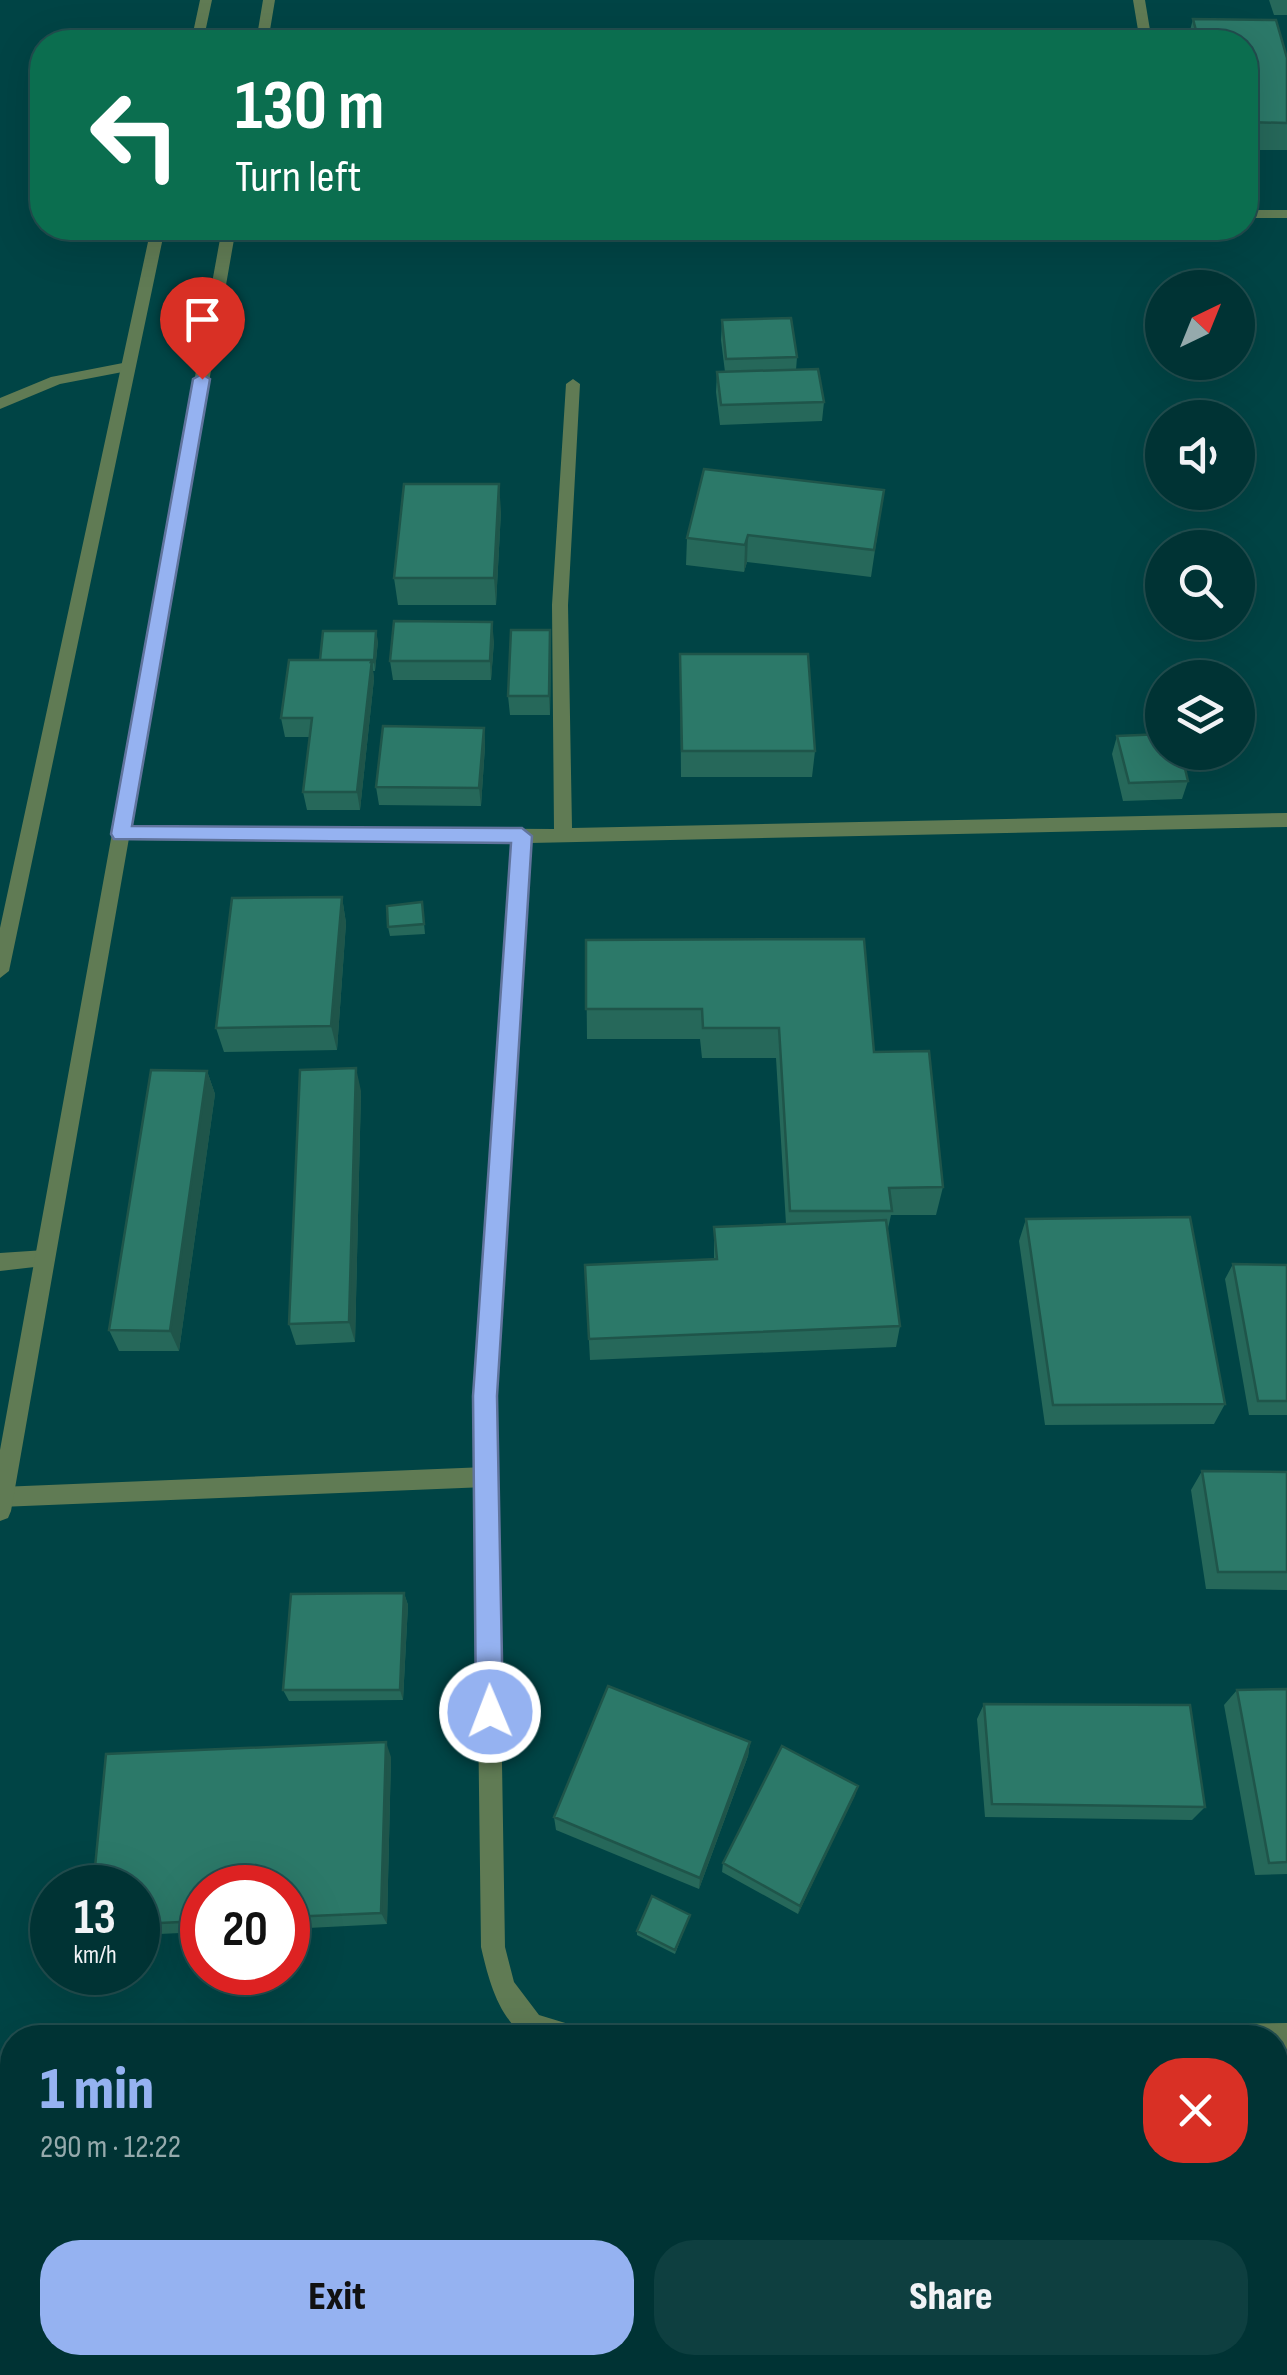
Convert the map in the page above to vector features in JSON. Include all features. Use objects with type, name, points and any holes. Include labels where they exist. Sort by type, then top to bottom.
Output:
[{"type":"street","points":[[200,30],[206,0]]},
{"type":"street","points":[[264,30],[269,0]]},
{"type":"street","points":[[1139,0],[1144,30]]},
{"type":"street","points":[[1258,214],[1287,214]]},
{"type":"street","points":[[0,971],[155,240]]},
{"type":"street","points":[[227,240],[1,1502],[486,1478]]},
{"type":"street","points":[[0,404],[56,380],[128,367]]},
{"type":"street","points":[[563,835],[560,605],[573,384]]},
{"type":"street","points":[[121,834],[522,836],[1287,820]]},
{"type":"street","points":[[522,836],[485,1396],[493,1948],[503,1988],[530,2025]]},
{"type":"street","points":[[0,1262],[45,1259]]},
{"type":"building","points":[[1193,19],[1276,20],[1287,58],[1287,123],[1258,122],[1258,30],[1196,30]]},
{"type":"building","points":[[791,318],[797,357],[726,359],[722,320]]},
{"type":"building","points":[[818,369],[824,402],[721,405],[717,372]]},
{"type":"building","points":[[704,469],[884,490],[874,550],[748,535],[745,545],[687,538]]},
{"type":"building","points":[[404,484],[499,484],[494,578],[394,578]]},
{"type":"building","points":[[394,621],[492,622],[490,661],[390,661]]},
{"type":"building","points":[[511,630],[550,630],[549,696],[508,696]]},
{"type":"building","points":[[323,631],[376,631],[374,662],[320,660]]},
{"type":"building","points":[[680,654],[808,654],[815,751],[682,751]]},
{"type":"building","points":[[289,660],[372,660],[357,792],[303,792],[312,718],[281,718]]},
{"type":"building","points":[[383,726],[484,728],[479,788],[376,787]]},
{"type":"building","points":[[1145,735],[1145,770],[1185,770],[1188,781],[1129,783],[1117,736]]},
{"type":"building","points":[[342,897],[331,1026],[216,1028],[232,898]]},
{"type":"building","points":[[422,902],[424,924],[388,927],[387,906]]},
{"type":"building","points":[[864,939],[874,1052],[929,1051],[943,1187],[889,1188],[892,1211],[790,1211],[779,1028],[703,1028],[702,1009],[586,1009],[586,940]]},
{"type":"building","points":[[356,1068],[349,1322],[289,1324],[300,1070]]},
{"type":"building","points":[[151,1070],[207,1071],[170,1331],[109,1330]]},
{"type":"building","points":[[1190,1217],[1225,1404],[1053,1405],[1026,1219]]},
{"type":"building","points":[[886,1220],[900,1326],[589,1339],[585,1265],[717,1259],[714,1227]]},
{"type":"building","points":[[1233,1264],[1287,1265],[1287,1401],[1258,1401]]},
{"type":"building","points":[[1202,1471],[1287,1472],[1287,1572],[1218,1572]]},
{"type":"building","points":[[404,1593],[400,1690],[283,1690],[291,1594]]},
{"type":"building","points":[[608,1686],[750,1742],[700,1878],[554,1817]]},
{"type":"building","points":[[1287,1689],[1287,1862],[1269,1863],[1237,1690]]},
{"type":"building","points":[[984,1704],[1190,1705],[1205,1807],[992,1804]]},
{"type":"building","points":[[386,1742],[381,1913],[310,1916],[310,1865],[180,1865],[180,1922],[160,1923],[160,1865],[95,1865],[106,1754]]},
{"type":"building","points":[[782,1746],[858,1786],[800,1906],[723,1863]]},
{"type":"building","points":[[652,1896],[690,1915],[675,1950],[637,1931]]},
{"type":"route","points":[[202,379],[121,834],[522,836],[485,1396],[490,1712]]}]
